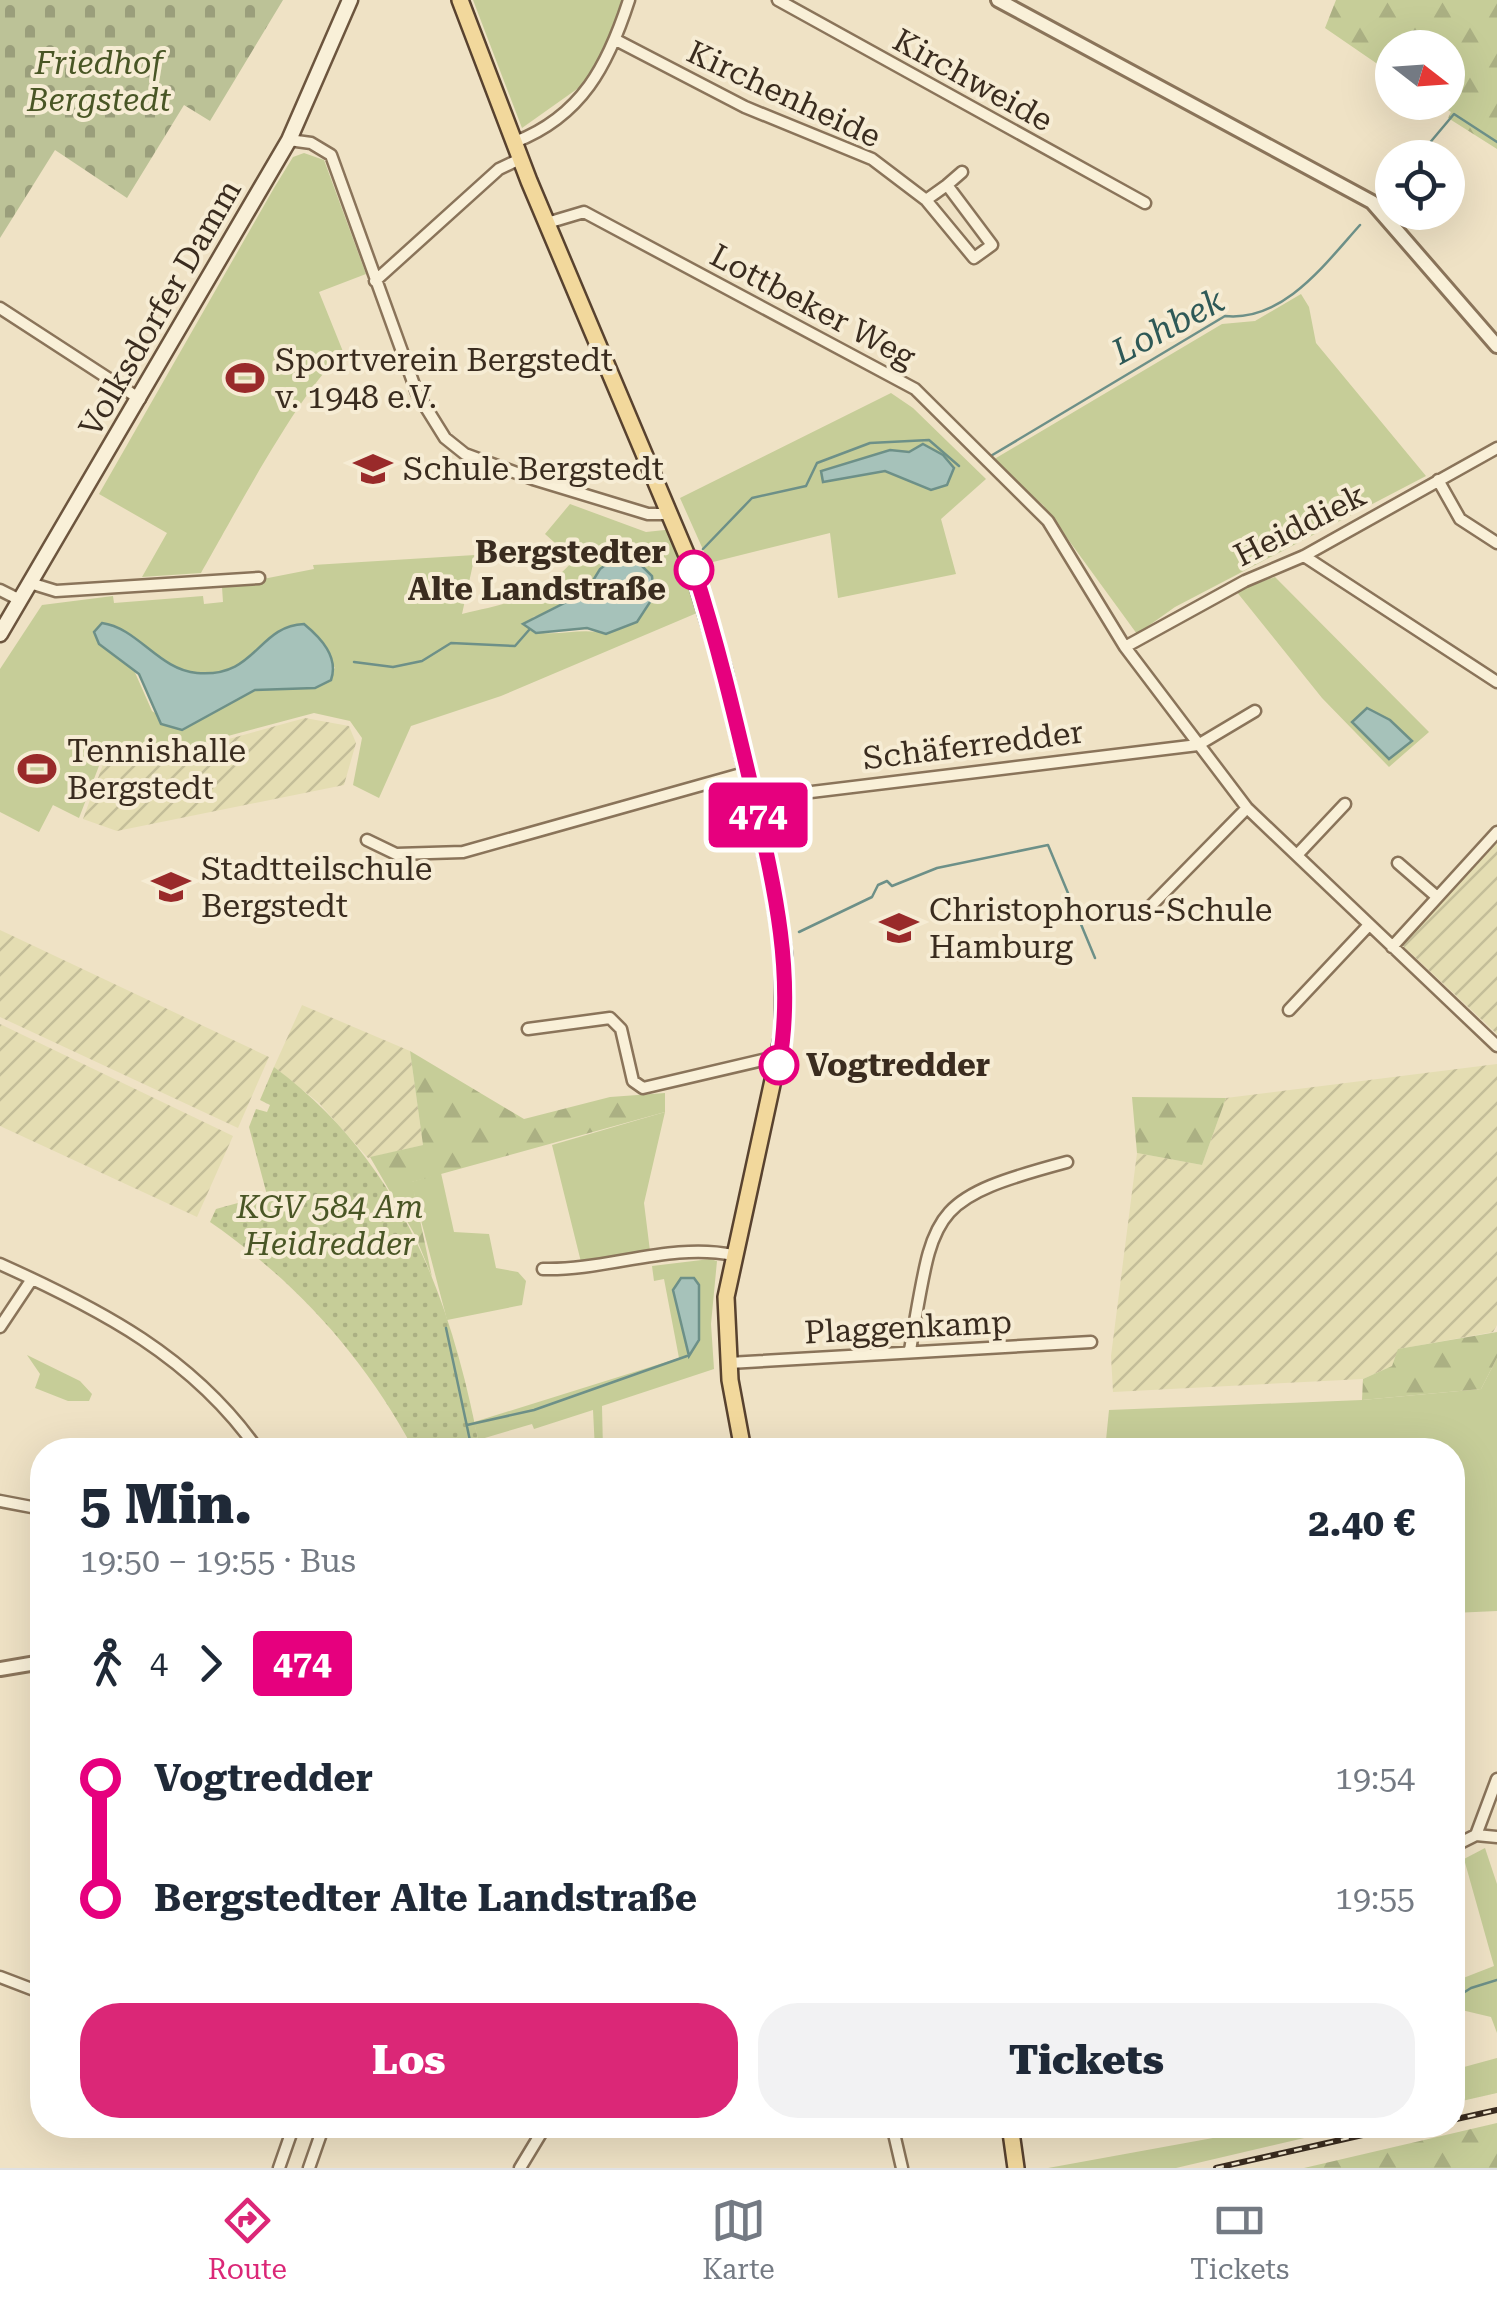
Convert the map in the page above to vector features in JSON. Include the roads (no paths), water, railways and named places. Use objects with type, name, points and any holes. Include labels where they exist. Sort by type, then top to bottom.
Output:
[{"type":"main road","name":"Volksdorfer Damm","points":[[0,634],[288,140],[350,0]]},
{"type":"main road","points":[[460,0],[520,158],[671,514],[707,610],[748,772],[782,934],[785,980],[780,1056],[726,1297],[728,1363],[742,1438]]},
{"type":"main road","points":[[1012,2138],[1016,2168]]},
{"type":"street","points":[[514,142],[549,124],[596,81],[616,40],[629,0]]},
{"type":"street","name":"Kirchweide","points":[[778,0],[1145,202]]},
{"type":"street","points":[[998,0],[1372,202],[1497,346]]},
{"type":"street","name":"Kirchenheide","points":[[616,40],[744,106],[872,160],[926,200],[974,258],[992,245],[947,185]]},
{"type":"street","points":[[288,140],[312,144],[331,155],[417,393],[445,438],[466,454],[533,479],[648,514],[671,514]]},
{"type":"street","points":[[374,281],[499,169],[520,158]]},
{"type":"street","points":[[926,200],[962,172]]},
{"type":"street","name":"Lottbeker Weg","points":[[548,223],[584,212],[915,389],[1048,521],[1125,646],[1247,808],[1497,1046]]},
{"type":"street","points":[[0,308],[140,399]]},
{"type":"street","name":"Heiddiek","points":[[1125,646],[1245,581],[1304,556],[1497,448]]},
{"type":"street","points":[[1438,480],[1460,519],[1497,542]]},
{"type":"street","points":[[1304,556],[1497,682]]},
{"type":"street","points":[[30,583],[56,591],[259,578]]},
{"type":"street","points":[[0,590],[20,600]]},
{"type":"street","points":[[1198,745],[1255,712]]},
{"type":"street","name":"Schäferredder","points":[[754,799],[1198,745]]},
{"type":"street","points":[[367,840],[396,854],[462,852],[748,772]]},
{"type":"street","points":[[1297,855],[1345,804]]},
{"type":"street","points":[[1142,915],[1247,808]]},
{"type":"street","points":[[1392,947],[1497,832]]},
{"type":"street","points":[[1398,863],[1436,896]]},
{"type":"street","points":[[1289,1010],[1369,925]]},
{"type":"street","points":[[528,1029],[610,1018],[622,1029],[633,1081],[644,1088],[780,1056]]},
{"type":"street","points":[[910,1350],[929,1251],[937,1226],[953,1206],[996,1181],[1067,1162]]},
{"type":"street","points":[[543,1270],[582,1270],[698,1252],[733,1255]]},
{"type":"street","points":[[0,1264],[98,1309],[152,1344],[226,1408],[249,1438]]},
{"type":"street","points":[[0,1327],[32,1278]]},
{"type":"street","name":"Plaggenkamp","points":[[728,1363],[1090,1342]]},
{"type":"street","points":[[0,1501],[30,1507]]},
{"type":"street","points":[[0,1669],[30,1664]]},
{"type":"street","points":[[1474,1837],[1497,1778]]},
{"type":"street","points":[[1465,1842],[1474,1837],[1497,1837]]},
{"type":"street","points":[[0,1976],[30,1988]]},
{"type":"street","points":[[280,2168],[290,2138]]},
{"type":"street","points":[[309,2168],[319,2138]]},
{"type":"street","points":[[520,2168],[538,2138]]},
{"type":"street","points":[[895,2138],[902,2168]]},
{"type":"water","points":[[923,444],[943,455],[954,468],[947,485],[931,490],[885,471],[823,482],[821,471],[890,450],[909,452]]},
{"type":"water","points":[[616,557],[634,558],[652,576],[654,596],[637,622],[606,634],[587,628],[536,633],[523,624],[586,592],[600,569]]},
{"type":"water","points":[[102,623],[127,632],[171,665],[197,673],[232,668],[276,633],[304,624],[322,642],[333,672],[331,680],[315,688],[255,690],[182,730],[161,724],[139,674],[99,644],[94,632]]},
{"type":"water","points":[[1367,708],[1390,720],[1412,741],[1389,759],[1352,722]]},
{"type":"water","points":[[681,1278],[694,1278],[699,1285],[699,1340],[689,1356],[673,1290]]},
{"type":"waterway","name":"Lohbek","points":[[1432,140],[1454,114],[1497,142]]},
{"type":"waterway","name":"Lohbek","points":[[989,457],[1225,316],[1266,310],[1284,300],[1317,273],[1360,225]]},
{"type":"waterway","name":"Lohbek","points":[[703,549],[752,498],[806,486],[817,463],[870,443],[929,440],[959,466]]},
{"type":"waterway","name":"Lohbek","points":[[354,662],[393,667],[422,661],[451,643],[515,646],[529,630]]},
{"type":"waterway","points":[[799,932],[872,897],[878,885],[887,881],[892,886],[937,868],[1048,845],[1095,958]]},
{"type":"waterway","points":[[446,1328],[469,1438]]},
{"type":"waterway","points":[[467,1425],[534,1410],[687,1356]]},
{"type":"waterway","points":[[1465,1992],[1497,1980]]},
{"type":"railway","points":[[1465,2117],[1497,2110]]},
{"type":"railway","points":[[1216,2168],[1349,2138]]},
{"type":"place","name":"Sportverein Bergstedt v. 1948 e.V.","points":[[245,378]]},
{"type":"place","name":"Schule Bergstedt","points":[[373,469]]},
{"type":"place","name":"Bergstedter Alte Landstraße","points":[[694,570]]},
{"type":"place","name":"Tennishalle Bergstedt","points":[[37,769]]},
{"type":"place","name":"Stadtteilschule Bergstedt","points":[[171,887]]},
{"type":"place","name":"Christophorus-Schule Hamburg","points":[[899,928]]},
{"type":"place","name":"Vogtredder","points":[[779,1065]]},
{"type":"park label","name":"Friedhof Bergstedt","points":[[99,82]]},
{"type":"park label","name":"KGV 584 Am Heidredder","points":[[330,1226]]}]
